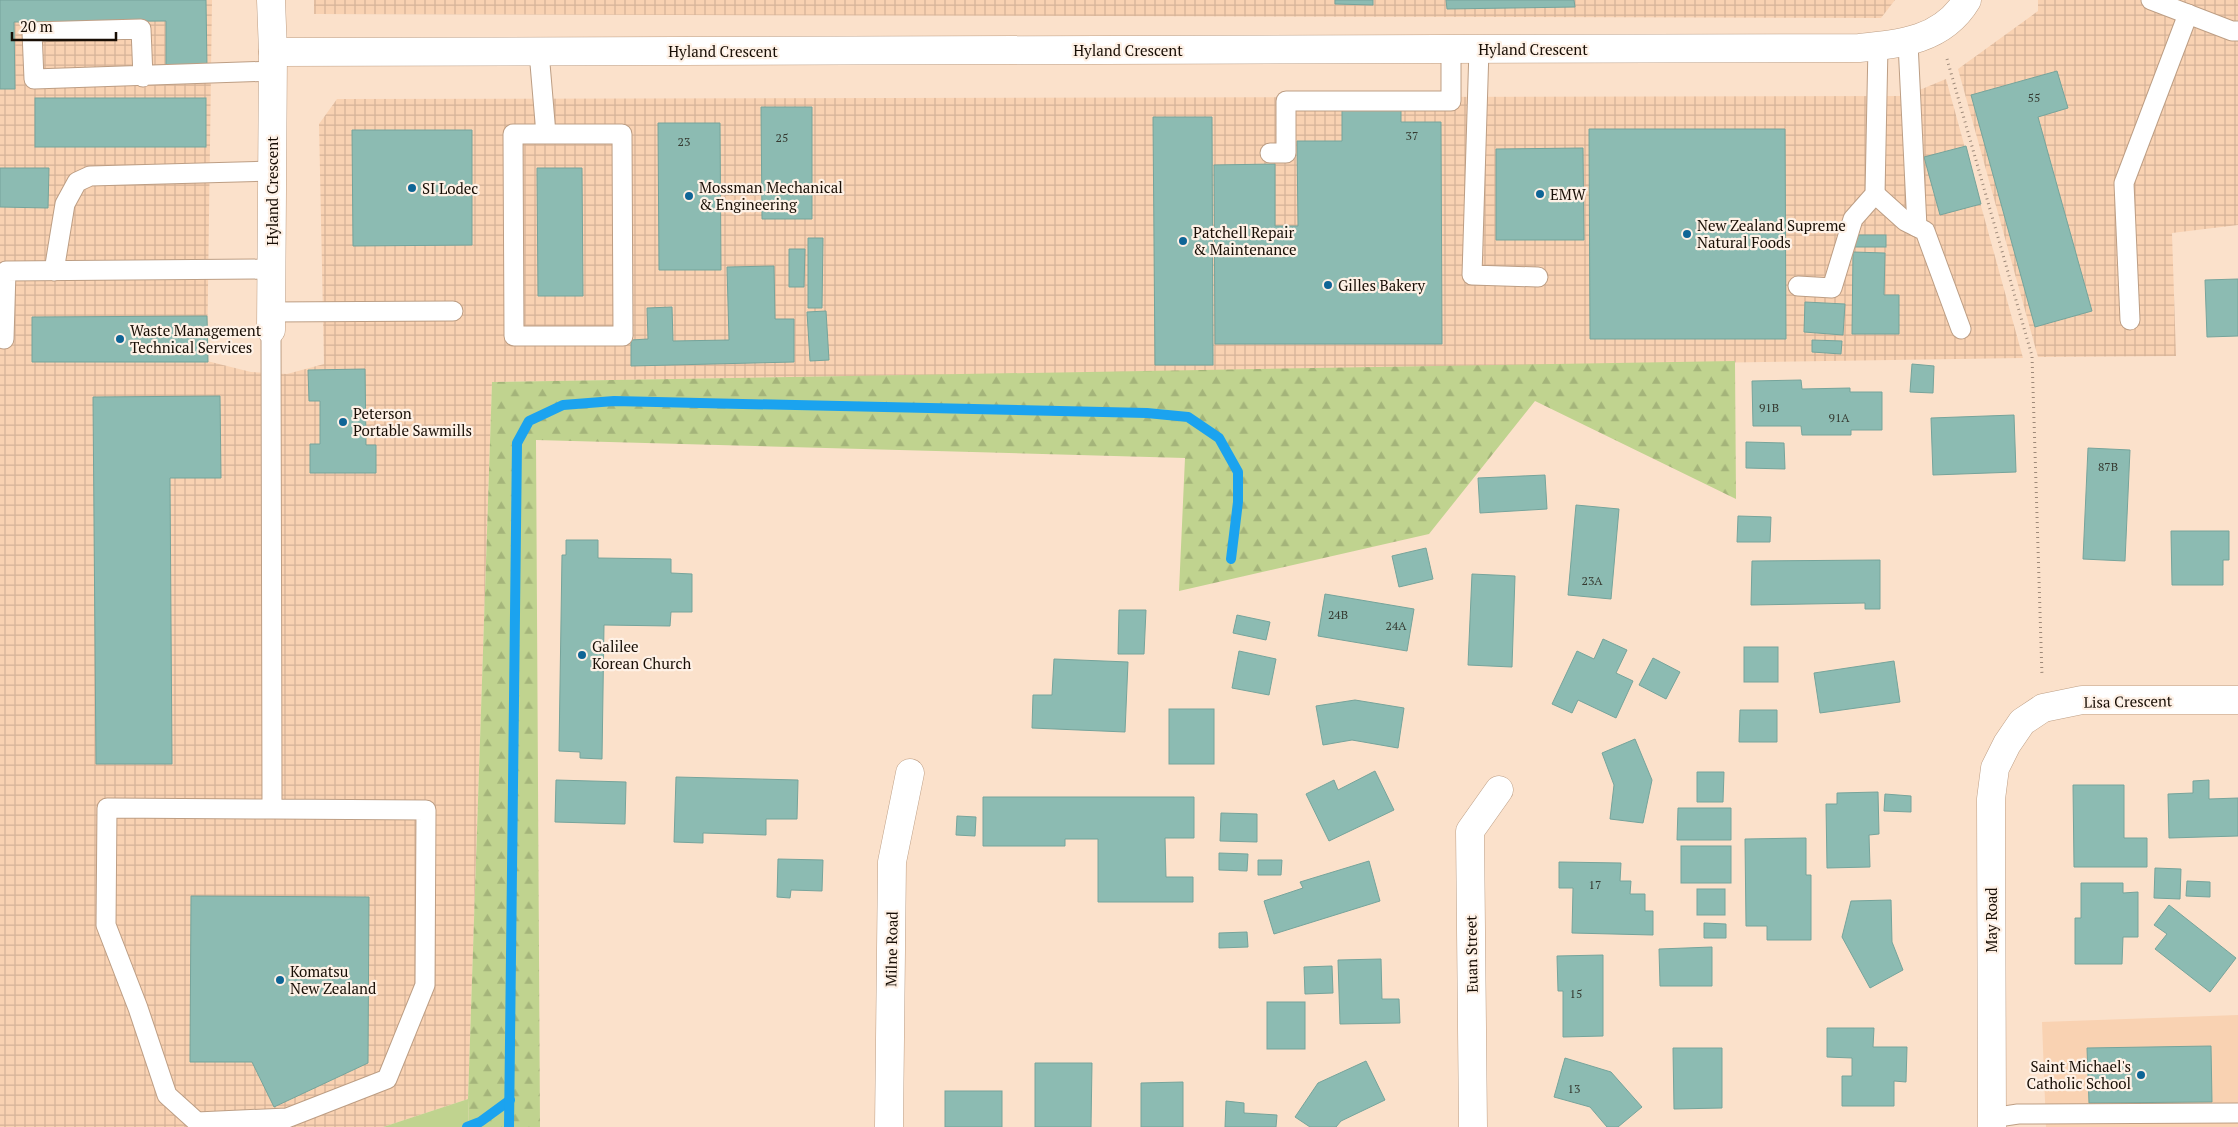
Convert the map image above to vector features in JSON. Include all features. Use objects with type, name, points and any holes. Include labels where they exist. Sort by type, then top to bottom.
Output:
[{"type":"street","name":"Hyland Crescent","points":[[271,0],[273,62],[271,321]]},
{"type":"street","name":"Hyland Crescent","points":[[273,62],[539,52],[1878,46],[1908,43],[1938,30],[1961,10],[1967,0]]},
{"type":"street","name":"Lisa Crescent","points":[[2033,715],[2082,700],[2238,700]]},
{"type":"street","name":"May Road","points":[[1992,1122],[1990,799],[1995,768],[2007,744],[2033,715]]},
{"type":"street","name":"Milne Road","points":[[889,1127],[892,862],[910,774]]},
{"type":"street","name":"Euan Street","points":[[1472,1127],[1470,831],[1499,790]]},
{"type":"lane","points":[[2151,0],[2238,32]]},
{"type":"lane","points":[[2130,320],[2124,183],[2188,14]]},
{"type":"lane","points":[[143,77],[141,29],[32,32],[34,79],[143,77],[273,62]]},
{"type":"lane","points":[[1908,43],[1917,227]]},
{"type":"lane","points":[[1798,286],[1832,288],[1852,219],[1875,194],[1878,46]]},
{"type":"lane","points":[[1270,153],[1286,153],[1286,101],[1451,101],[1451,49]]},
{"type":"lane","points":[[1479,49],[1472,275],[1538,277]]},
{"type":"lane","points":[[539,52],[546,134]]},
{"type":"lane","points":[[514,134],[546,134],[622,134],[623,336],[514,336],[514,134]]},
{"type":"lane","points":[[54,271],[65,204],[77,182],[90,176],[272,171]]},
{"type":"lane","points":[[1875,194],[1905,221],[1925,231],[1961,329]]},
{"type":"lane","points":[[4,339],[3,271],[271,269]]},
{"type":"lane","points":[[272,809],[271,321],[452,311]]},
{"type":"lane","points":[[106,808],[272,809],[426,810],[425,986],[387,1079],[286,1118],[197,1122],[167,1095],[138,1008],[106,925],[106,808]]},
{"type":"lane","points":[[1992,1122],[2018,1114],[2238,1113]]},
{"type":"path","points":[[1938,30],[2032,356],[2033,715]]},
{"type":"shaded area","points":[[0,0],[212,0],[207,361],[251,372],[287,374],[324,364],[319,124],[337,99],[1905,96],[1946,79],[2023,358],[492,382],[468,1099],[383,1127],[0,1127]]},
{"type":"shaded area","points":[[314,0],[1895,0],[1881,18],[314,14]]},
{"type":"shaded area","points":[[2038,0],[2238,0],[2238,225],[2172,233],[2176,356],[2038,357],[1958,69],[2038,11]]},
{"type":"shaded area","name":"Saint Michael's Catholic School","points":[[2238,1015],[2238,1127],[2046,1127],[2042,1022]]},
{"type":"green space","points":[[1735,361],[1736,499],[1535,401],[1429,534],[1179,591],[1185,458],[536,440],[540,1127],[469,1127],[468,1099],[492,382]]},
{"type":"green space","points":[[468,1099],[469,1127],[383,1127]]},
{"type":"building","points":[[0,0],[206,0],[207,68],[166,69],[166,21],[14,22],[15,89],[0,89]]},
{"type":"building","points":[[1335,0],[1373,0],[1373,5],[1335,4]]},
{"type":"building","points":[[1446,0],[1574,0],[1575,7],[1447,9]]},
{"type":"building","points":[[2057,71],[2068,108],[2038,117],[2092,311],[2035,327],[1971,95]]},
{"type":"building","points":[[35,98],[206,98],[206,147],[35,147]]},
{"type":"building","points":[[761,107],[812,107],[812,219],[762,219]]},
{"type":"building","name":"Gilles Bakery","points":[[1342,108],[1401,108],[1401,122],[1441,122],[1442,344],[1215,344],[1214,165],[1275,164],[1275,226],[1298,226],[1297,141],[1342,141]]},
{"type":"building","name":"Patchell Repair & Maintenance","points":[[1153,117],[1212,117],[1213,365],[1155,365]]},
{"type":"building","name":"Mossman Mechanical & Engineering","points":[[658,123],[720,123],[721,270],[659,270]]},
{"type":"building","name":"New Zealand Supreme Natural Foods","points":[[1589,129],[1785,129],[1786,339],[1590,339]]},
{"type":"building","name":"SI Lodec","points":[[352,130],[472,130],[472,245],[353,246]]},
{"type":"building","points":[[1966,146],[1981,204],[1940,215],[1924,157]]},
{"type":"building","name":"EMW","points":[[1583,148],[1584,240],[1496,240],[1496,149]]},
{"type":"building","points":[[0,168],[49,168],[48,208],[0,207]]},
{"type":"building","points":[[537,168],[582,168],[583,296],[538,296]]},
{"type":"building","points":[[1855,235],[1886,235],[1886,247],[1855,247]]},
{"type":"building","points":[[808,238],[823,238],[822,308],[808,308]]},
{"type":"building","points":[[789,249],[805,249],[804,287],[789,287]]},
{"type":"building","points":[[1853,252],[1885,253],[1884,295],[1899,295],[1899,334],[1852,334]]},
{"type":"building","points":[[774,266],[775,319],[794,319],[794,362],[631,366],[631,340],[648,339],[647,308],[672,307],[673,341],[729,340],[727,267]]},
{"type":"building","points":[[2238,279],[2238,336],[2207,337],[2205,280]]},
{"type":"building","points":[[1805,302],[1845,304],[1843,335],[1804,332]]},
{"type":"building","points":[[826,311],[829,360],[810,361],[807,312]]},
{"type":"building","name":"Waste Management Technical Services","points":[[207,316],[208,362],[32,362],[32,317]]},
{"type":"building","points":[[1812,340],[1842,341],[1841,354],[1812,352]]},
{"type":"building","points":[[1912,364],[1934,366],[1933,393],[1910,392]]},
{"type":"building","name":"Peterson Portable Sawmills","points":[[365,369],[366,445],[376,445],[376,473],[310,473],[310,444],[320,444],[320,401],[309,401],[308,370]]},
{"type":"building","points":[[1801,380],[1802,389],[1850,388],[1850,392],[1882,392],[1882,430],[1851,430],[1851,435],[1802,435],[1801,426],[1753,426],[1752,381]]},
{"type":"building","points":[[220,396],[221,478],[170,478],[172,764],[96,764],[93,397]]},
{"type":"building","points":[[2014,415],[2016,472],[1933,475],[1931,418]]},
{"type":"building","points":[[1746,442],[1784,443],[1785,469],[1746,468]]},
{"type":"building","points":[[2088,448],[2130,450],[2125,561],[2083,559]]},
{"type":"building","points":[[1545,475],[1547,509],[1480,513],[1478,478]]},
{"type":"building","points":[[1576,505],[1619,509],[1611,599],[1568,595]]},
{"type":"building","points":[[1738,516],[1771,517],[1770,542],[1737,542]]},
{"type":"building","points":[[2171,531],[2229,531],[2229,560],[2223,560],[2223,585],[2172,585]]},
{"type":"building","name":"Galilee Korean Church","points":[[566,540],[598,540],[598,558],[671,559],[671,573],[692,574],[692,612],[671,612],[670,626],[604,625],[602,759],[580,758],[580,752],[559,751],[562,555],[566,555]]},
{"type":"building","points":[[1426,548],[1433,579],[1399,587],[1392,556]]},
{"type":"building","points":[[1880,560],[1880,609],[1865,609],[1865,603],[1751,605],[1752,561]]},
{"type":"building","points":[[1472,574],[1515,576],[1512,667],[1468,665]]},
{"type":"building","points":[[1325,594],[1414,609],[1407,651],[1318,636]]},
{"type":"building","points":[[1119,610],[1146,610],[1144,654],[1118,654]]},
{"type":"building","points":[[1237,615],[1270,622],[1266,640],[1233,633]]},
{"type":"building","points":[[1603,639],[1627,650],[1616,673],[1633,681],[1616,718],[1578,700],[1572,713],[1552,704],[1577,651],[1594,659]]},
{"type":"building","points":[[1744,647],[1778,647],[1778,682],[1744,682]]},
{"type":"building","points":[[1239,651],[1276,659],[1269,695],[1232,688]]},
{"type":"building","points":[[1653,658],[1680,672],[1666,699],[1639,685]]},
{"type":"building","points":[[1054,659],[1128,662],[1125,732],[1032,728],[1033,695],[1052,695]]},
{"type":"building","points":[[1894,661],[1900,702],[1820,713],[1814,673]]},
{"type":"building","points":[[1355,700],[1404,708],[1398,748],[1352,740],[1323,745],[1316,706]]},
{"type":"building","points":[[1169,709],[1214,709],[1214,764],[1169,764]]},
{"type":"building","points":[[1740,710],[1777,710],[1777,742],[1739,742]]},
{"type":"building","points":[[1635,739],[1652,780],[1643,823],[1610,819],[1614,785],[1602,753]]},
{"type":"building","points":[[1375,771],[1394,810],[1329,841],[1306,794],[1334,780],[1338,790]]},
{"type":"building","points":[[1697,772],[1724,772],[1723,802],[1697,802]]},
{"type":"building","points":[[676,777],[798,780],[797,819],[766,819],[766,835],[703,833],[703,843],[674,842]]},
{"type":"building","points":[[556,780],[626,782],[625,824],[555,822]]},
{"type":"building","points":[[2209,780],[2209,799],[2238,798],[2238,836],[2169,838],[2168,794],[2193,793],[2193,781]]},
{"type":"building","points":[[2073,785],[2124,785],[2124,838],[2147,838],[2147,867],[2074,867]]},
{"type":"building","points":[[1878,792],[1879,834],[1869,835],[1870,867],[1827,868],[1826,804],[1837,804],[1837,793]]},
{"type":"building","points":[[1885,794],[1911,796],[1911,812],[1884,811]]},
{"type":"building","points":[[983,797],[1194,797],[1194,838],[1165,838],[1166,877],[1193,877],[1193,902],[1098,902],[1098,839],[1065,839],[1065,846],[983,846]]},
{"type":"building","points":[[1678,808],[1731,808],[1731,840],[1677,840]]},
{"type":"building","points":[[1221,813],[1257,814],[1257,842],[1220,841]]},
{"type":"building","points":[[957,816],[976,817],[975,836],[956,835]]},
{"type":"building","points":[[1806,838],[1806,875],[1811,875],[1811,940],[1767,940],[1767,926],[1746,926],[1745,839]]},
{"type":"building","points":[[1681,846],[1731,846],[1731,883],[1681,883]]},
{"type":"building","points":[[1219,853],[1248,854],[1247,871],[1219,870]]},
{"type":"building","points":[[778,859],[823,860],[822,891],[791,890],[790,898],[777,897]]},
{"type":"building","points":[[1258,860],[1282,860],[1281,875],[1258,875]]},
{"type":"building","points":[[1369,861],[1380,901],[1274,934],[1264,901],[1303,888],[1300,882]]},
{"type":"building","points":[[1559,862],[1621,863],[1620,881],[1631,881],[1630,894],[1645,894],[1645,911],[1653,911],[1653,935],[1572,933],[1573,888],[1559,888]]},
{"type":"building","points":[[2155,868],[2181,869],[2180,899],[2154,898]]},
{"type":"building","points":[[2187,881],[2210,882],[2210,897],[2186,896]]},
{"type":"building","points":[[2081,883],[2123,883],[2123,893],[2138,892],[2138,937],[2123,937],[2122,964],[2075,964],[2075,918],[2081,918]]},
{"type":"building","points":[[1697,889],[1725,889],[1725,915],[1697,915]]},
{"type":"building","name":"Komatsu New Zealand","points":[[191,896],[369,897],[368,1063],[274,1107],[252,1062],[190,1062]]},
{"type":"building","points":[[1891,900],[1892,942],[1903,970],[1870,988],[1842,937],[1851,901]]},
{"type":"building","points":[[2169,905],[2236,958],[2210,992],[2155,949],[2167,934],[2154,925]]},
{"type":"building","points":[[1704,923],[1726,924],[1726,938],[1704,938]]},
{"type":"building","points":[[1247,932],[1248,947],[1219,948],[1219,933]]},
{"type":"building","points":[[1712,947],[1712,986],[1660,986],[1659,949]]},
{"type":"building","points":[[1603,955],[1603,1036],[1563,1037],[1563,991],[1558,991],[1557,956]]},
{"type":"building","points":[[1381,959],[1382,999],[1399,999],[1400,1023],[1340,1024],[1338,960]]},
{"type":"building","points":[[1332,966],[1333,993],[1305,994],[1304,967]]},
{"type":"building","points":[[1267,1002],[1305,1002],[1305,1049],[1267,1049]]},
{"type":"building","points":[[1827,1028],[1874,1028],[1873,1047],[1907,1047],[1906,1082],[1894,1081],[1894,1106],[1842,1106],[1842,1076],[1852,1076],[1852,1058],[1827,1057]]},
{"type":"building","points":[[2211,1046],[2212,1102],[2089,1103],[2087,1048]]},
{"type":"building","points":[[1673,1048],[1722,1048],[1722,1108],[1674,1109]]},
{"type":"building","points":[[1565,1058],[1611,1072],[1642,1107],[1618,1127],[1607,1127],[1590,1107],[1554,1097]]},
{"type":"building","points":[[1366,1061],[1385,1100],[1341,1121],[1336,1127],[1310,1127],[1295,1117],[1318,1083]]},
{"type":"building","points":[[1035,1063],[1092,1063],[1091,1127],[1035,1127]]},
{"type":"building","points":[[1183,1082],[1183,1127],[1141,1127],[1141,1083]]},
{"type":"building","points":[[945,1091],[1002,1091],[1002,1127],[945,1127]]},
{"type":"building","points":[[1226,1101],[1244,1103],[1244,1113],[1277,1115],[1276,1127],[1225,1127]]},
{"type":"waterway","points":[[509,1127],[517,443],[529,421],[563,405],[614,401],[1147,413],[1188,417],[1219,438],[1238,472],[1238,502],[1231,559]]},
{"type":"waterway","points":[[467,1127],[480,1122],[510,1100]]},
{"type":"place","name":"SI Lodec","points":[[412,188]]},
{"type":"place","name":"EMW","points":[[1540,194]]},
{"type":"place","name":"Mossman Mechanical & Engineering","points":[[689,196]]},
{"type":"place","name":"New Zealand Supreme Natural Foods","points":[[1687,234]]},
{"type":"place","name":"Patchell Repair & Maintenance","points":[[1183,241]]},
{"type":"place","name":"Gilles Bakery","points":[[1328,285]]},
{"type":"place","name":"Waste Management Technical Services","points":[[120,339]]},
{"type":"place","name":"Peterson Portable Sawmills","points":[[343,422]]},
{"type":"place","name":"Galilee Korean Church","points":[[582,655]]},
{"type":"place","name":"Komatsu New Zealand","points":[[280,980]]},
{"type":"place","name":"Saint Michael's Catholic School","points":[[2141,1075]]}]
